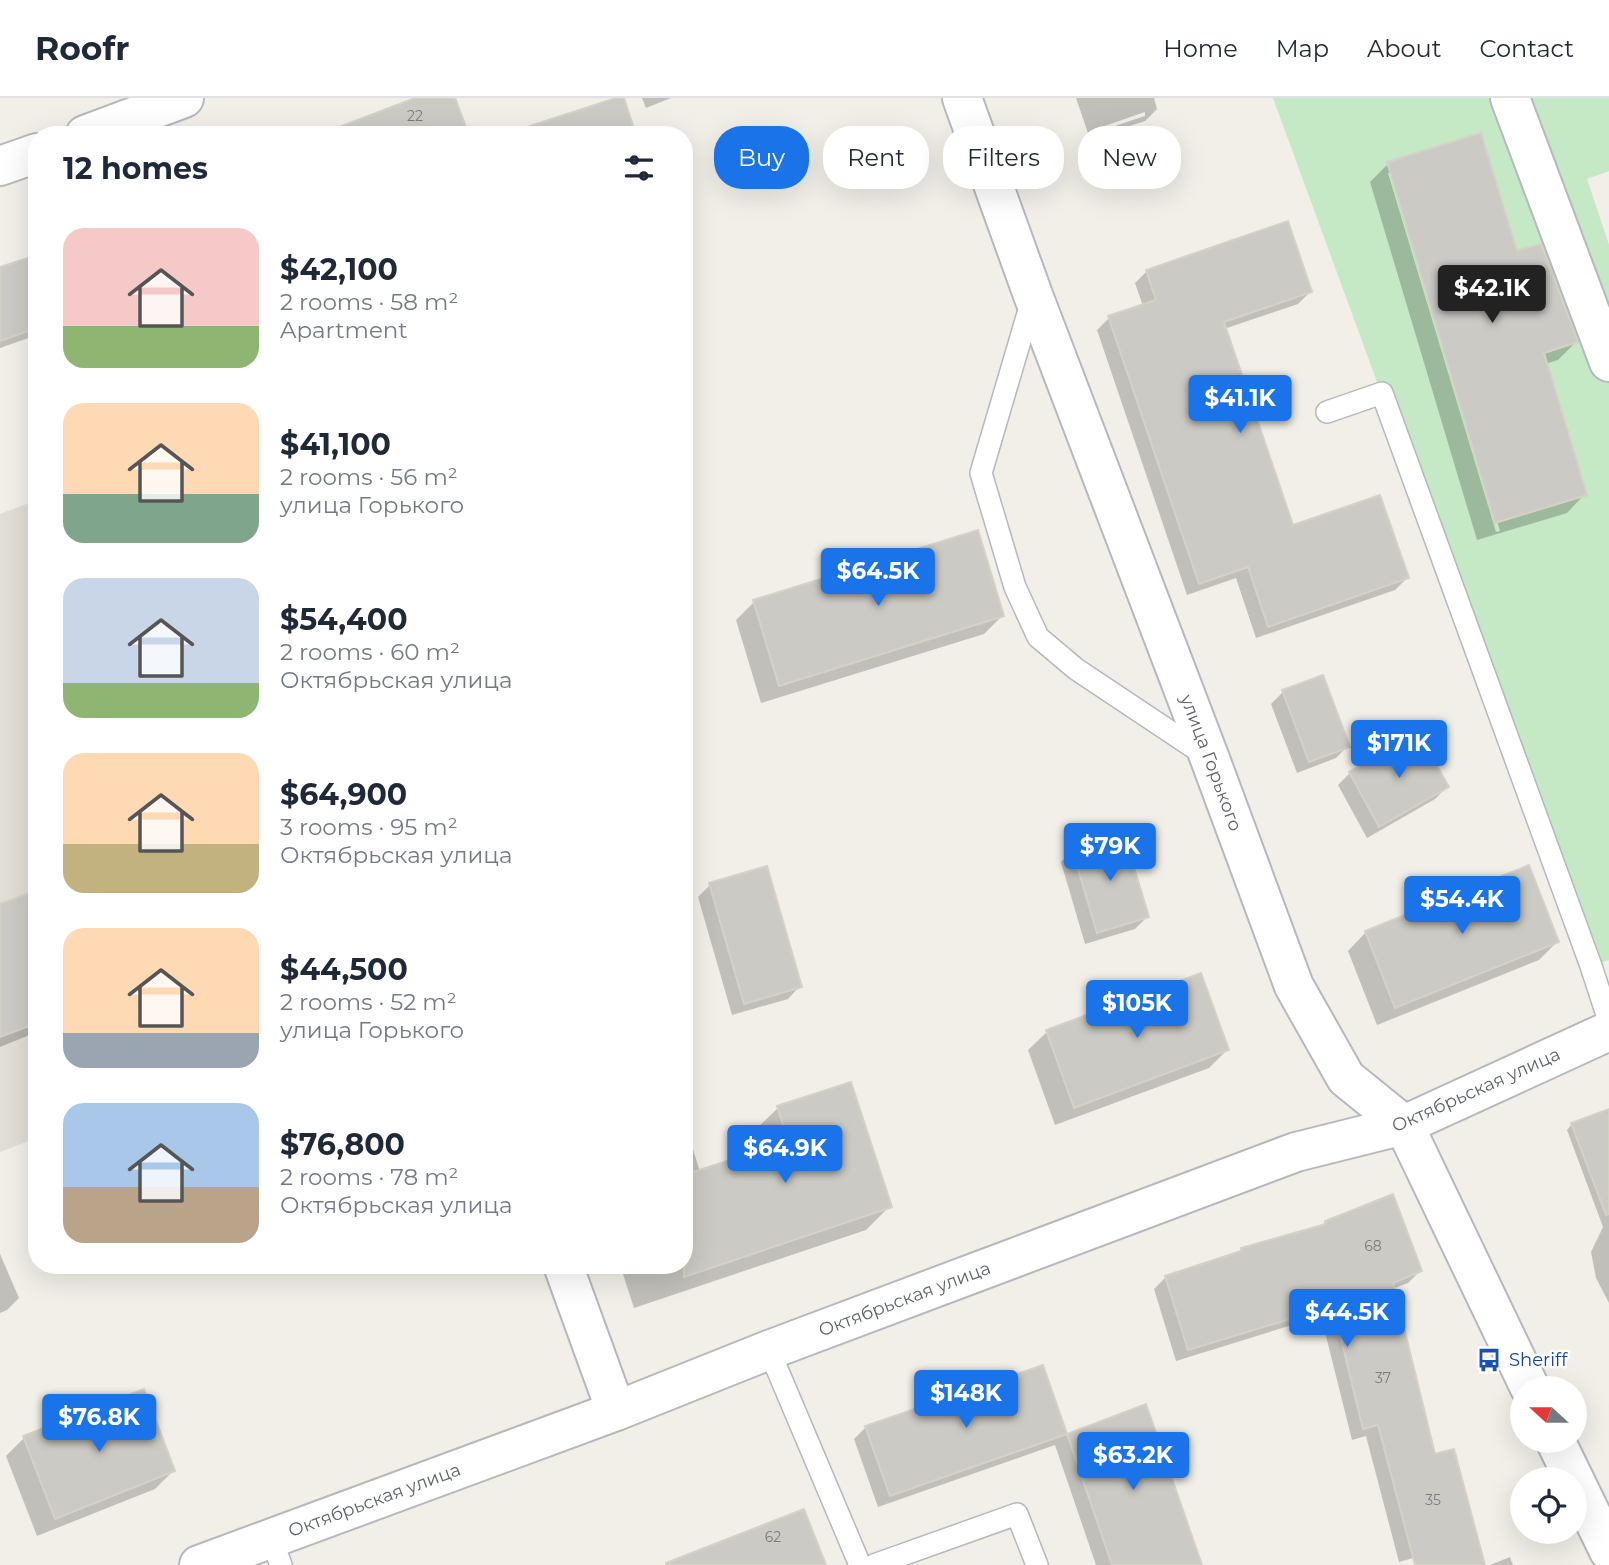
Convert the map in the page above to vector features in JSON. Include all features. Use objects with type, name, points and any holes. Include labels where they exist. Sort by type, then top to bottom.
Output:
[{"type":"street","points":[[111,126],[184,98]]},
{"type":"street","name":"улица Горького","points":[[962,98],[1033,295],[1294,986],[1346,1078],[1404,1125],[1524,1376]]},
{"type":"street","points":[[1510,98],[1609,362]]},
{"type":"street","points":[[0,166],[28,156]]},
{"type":"street","name":"Октябрьская улица","points":[[199,1565],[276,1552],[769,1350],[1296,1152],[1404,1125],[1609,1031]]},
{"type":"street","points":[[566,1274],[616,1411]]},
{"type":"street","points":[[1587,1506],[1609,1551]]},
{"type":"lane","points":[[1033,295],[981,473],[1015,587],[1038,637],[1076,669],[1210,758]]},
{"type":"lane","points":[[1327,412],[1382,393],[1587,953],[1609,1021]]},
{"type":"lane","points":[[769,1350],[860,1565]]},
{"type":"lane","points":[[874,1565],[1017,1514],[1037,1565]]},
{"type":"shaded area","points":[[28,503],[28,1141],[0,1152],[0,514]]},
{"type":"green space","points":[[1273,98],[1609,98],[1609,171],[1587,179],[1609,245],[1609,960],[1591,966]]},
{"type":"building","points":[[415,98],[455,98],[466,126],[342,126]]},
{"type":"building","points":[[616,98],[624,98],[633,126],[530,126]]},
{"type":"building","points":[[1481,133],[1517,251],[1541,244],[1578,342],[1544,353],[1587,495],[1495,523],[1387,162]]},
{"type":"building","points":[[1288,221],[1312,292],[1224,322],[1293,525],[1380,495],[1409,578],[1268,627],[1248,567],[1199,584],[1108,316],[1156,300],[1146,270]]},
{"type":"building","points":[[28,258],[28,331],[0,341],[0,267]]},
{"type":"building","points":[[978,530],[1004,616],[779,686],[753,600]]},
{"type":"building","points":[[1323,675],[1350,747],[1309,762],[1282,690]]},
{"type":"building","points":[[1418,733],[1449,787],[1379,827],[1349,772]]},
{"type":"building","points":[[1124,834],[1149,917],[1097,933],[1072,849]]},
{"type":"building","points":[[1529,865],[1559,942],[1395,1008],[1365,931]]},
{"type":"building","points":[[767,866],[802,987],[744,1004],[709,883]]},
{"type":"building","points":[[28,893],[28,1026],[0,1037],[0,904]]},
{"type":"building","points":[[1201,973],[1229,1050],[1074,1108],[1046,1030]]},
{"type":"building","points":[[851,1082],[892,1207],[693,1274],[693,1172],[788,1141],[777,1106]]},
{"type":"building","points":[[1609,1109],[1609,1214],[1606,1215],[1571,1123]]},
{"type":"building","points":[[1393,1194],[1422,1271],[1393,1283],[1435,1454],[1454,1449],[1485,1565],[1415,1565],[1378,1425],[1363,1429],[1333,1306],[1188,1350],[1165,1276],[1241,1251],[1241,1248],[1326,1224],[1325,1221]]},
{"type":"building","points":[[1043,1365],[1067,1434],[890,1496],[865,1426]]},
{"type":"building","points":[[144,1389],[175,1471],[55,1519],[23,1436]]},
{"type":"building","points":[[1146,1404],[1202,1565],[1112,1565],[1067,1434]]},
{"type":"building","points":[[804,1509],[826,1565],[666,1565],[666,1563]]},
{"type":"place","name":"Sheriff","points":[[1489,1360]]}]
